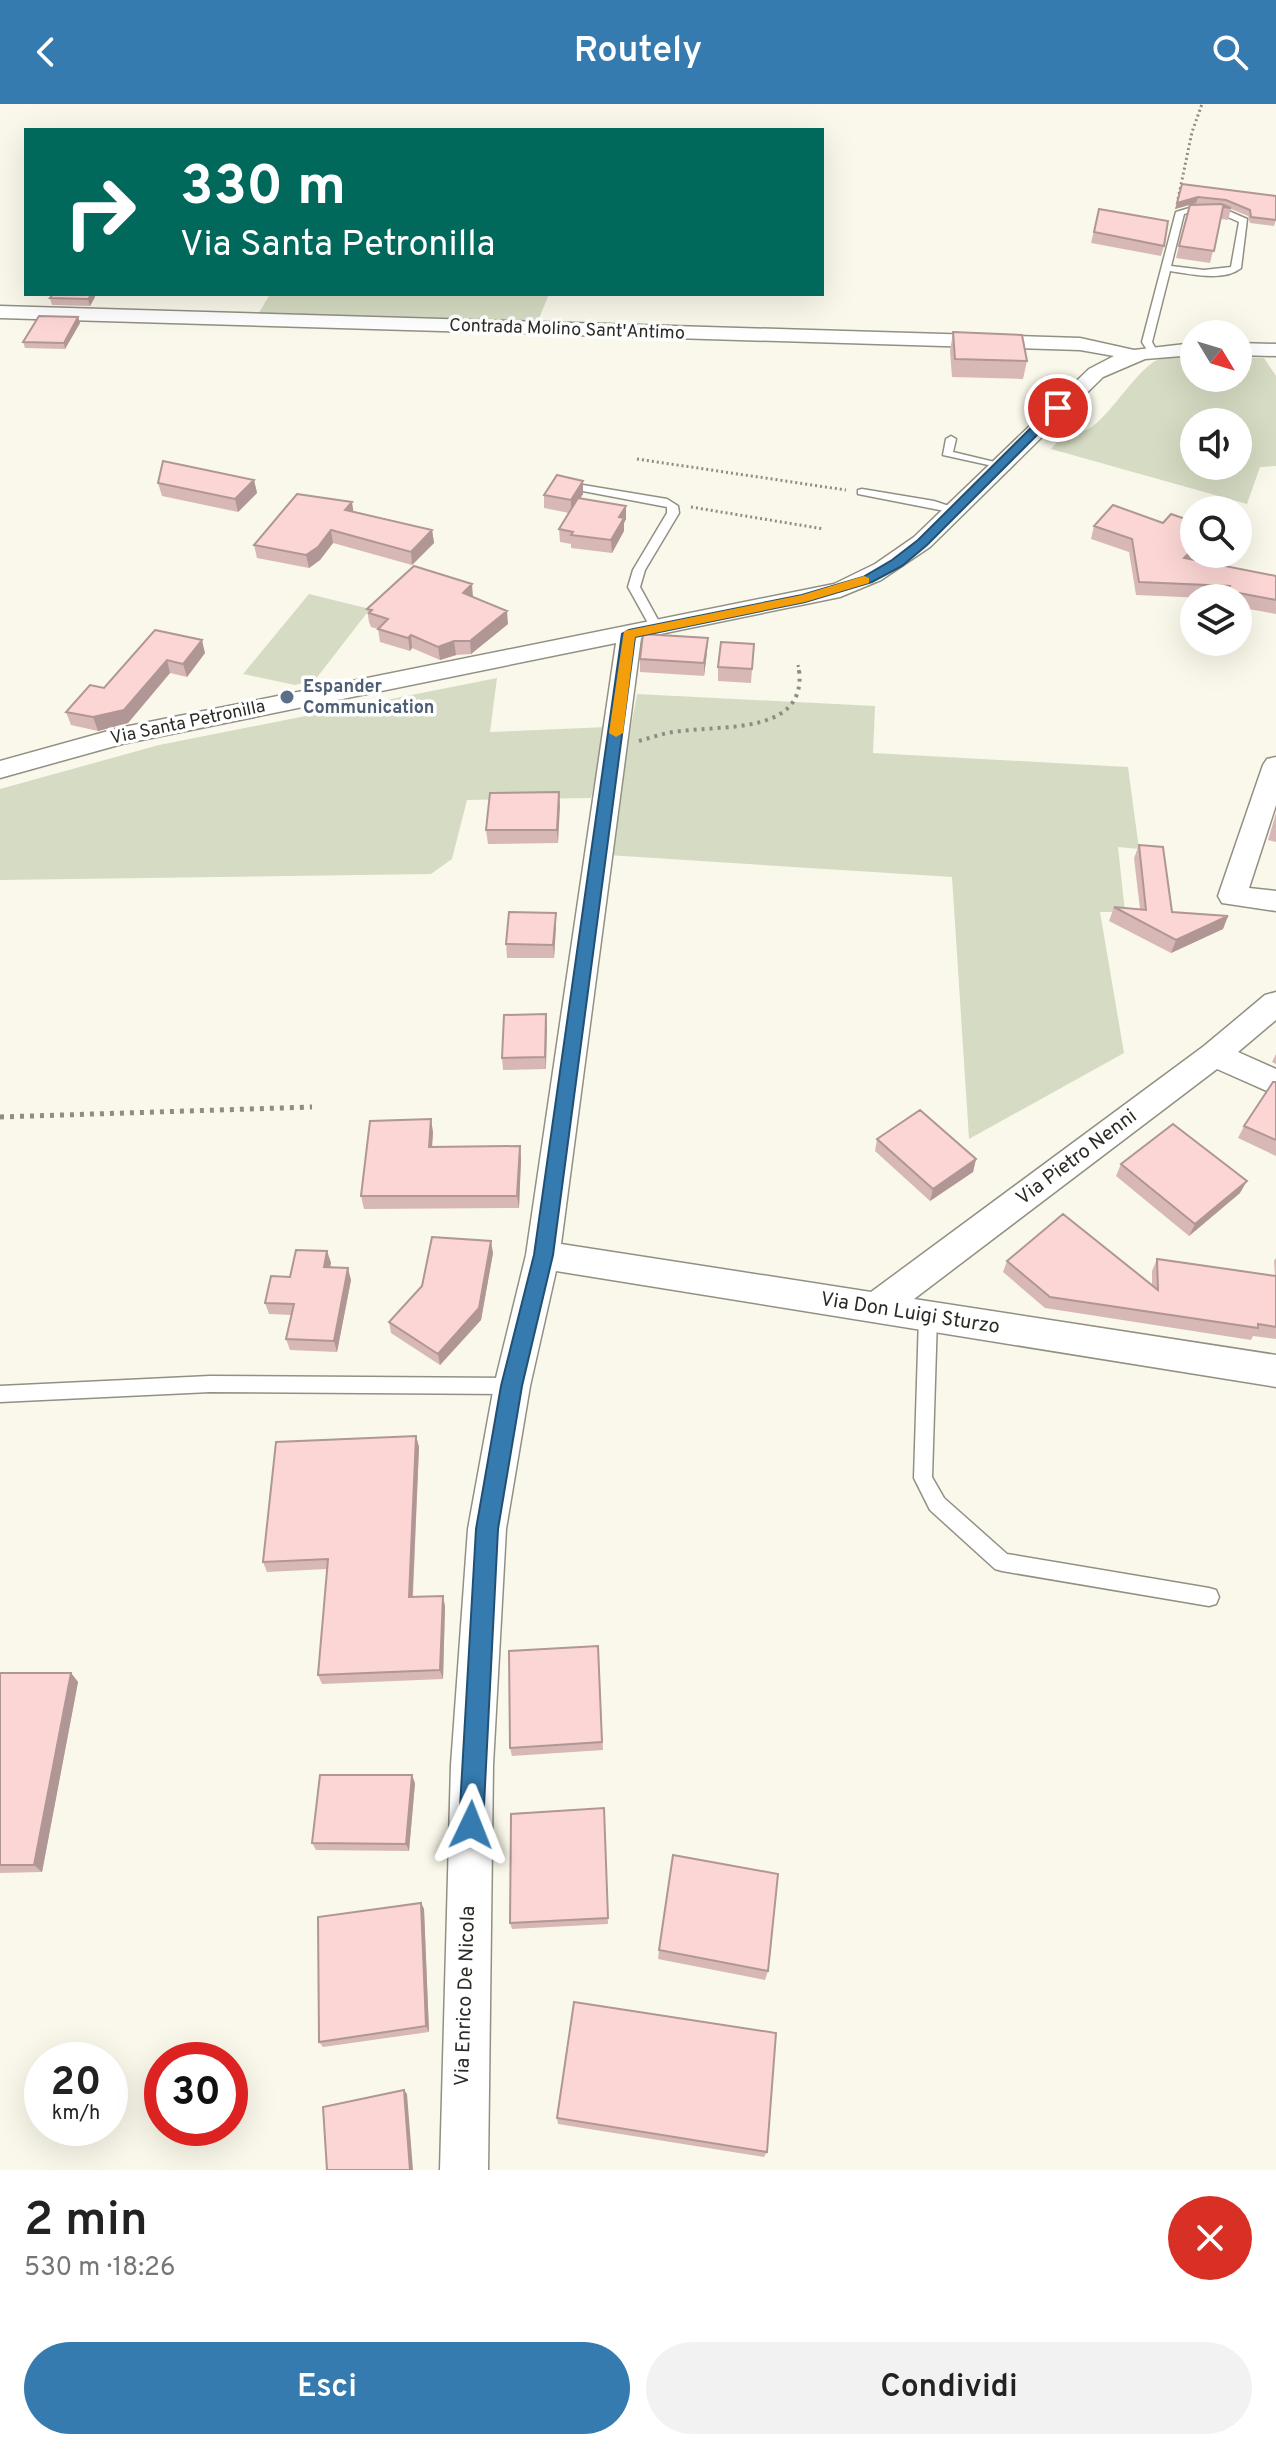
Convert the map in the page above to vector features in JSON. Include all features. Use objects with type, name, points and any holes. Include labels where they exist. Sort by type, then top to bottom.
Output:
[{"type":"street","name":"Contrada Molino Sant'Antimo","points":[[0,312],[1080,344],[1142,354]]},
{"type":"street","points":[[1252,349],[1276,350]]},
{"type":"street","name":"Via Santa Petronilla","points":[[0,770],[119,736],[805,598],[867,579],[897,563],[1096,373],[1111,363],[1142,354],[1180,350]]},
{"type":"street","name":"Via Enrico De Nicola","points":[[464,2170],[462,2127],[475,1720],[487,1529],[512,1386],[543,1255],[613,753],[643,632]]},
{"type":"street","points":[[1276,765],[1232,896],[1276,901]]},
{"type":"street","name":"Via Pietro Nenni","points":[[875,1309],[1215,1054],[1276,1003]]},
{"type":"street","points":[[1215,1054],[1276,1083]]},
{"type":"street","name":"Via Don Luigi Sturzo","points":[[543,1255],[1276,1371]]},
{"type":"lane","points":[[1142,354],[1147,342],[1165,268],[1180,212],[1195,208],[1209,209],[1238,216],[1244,221],[1236,268],[1221,273],[1165,268]]},
{"type":"lane","points":[[951,439],[947,453],[1002,465]]},
{"type":"lane","points":[[571,486],[667,502],[672,506],[673,513],[639,570],[634,587],[643,632]]},
{"type":"lane","points":[[862,492],[955,510]]},
{"type":"lane","points":[[928,1317],[923,1478],[937,1504],[1002,1562],[1209,1597]]},
{"type":"lane","points":[[0,1394],[210,1384],[512,1386]]},
{"type":"path","points":[[1180,212],[1177,193],[1202,104]]},
{"type":"path","points":[[637,459],[862,492]]},
{"type":"path","points":[[672,506],[683,505],[824,529]]},
{"type":"path","points":[[613,753],[635,742],[686,730],[740,728],[788,709],[797,699],[800,685],[798,665]]},
{"type":"path","points":[[0,1117],[312,1107]]},
{"type":"green space","points":[[269,296],[548,296],[535,328],[257,316]]},
{"type":"green space","points":[[1180,356],[1180,392],[1252,392],[1252,358],[1264,358],[1276,376],[1276,466],[1260,467],[1250,496],[1218,496],[1051,449],[1069,434],[1093,426],[1150,365],[1165,357]]},
{"type":"green space","points":[[309,594],[370,609],[315,680],[295,685],[243,674]]},
{"type":"green space","points":[[497,678],[490,732],[607,727],[591,798],[467,800],[452,859],[431,874],[0,880],[0,789],[159,745]]},
{"type":"green space","points":[[637,694],[875,706],[873,753],[1128,767],[1139,849],[1118,847],[1125,912],[1100,912],[1124,1053],[969,1139],[952,877],[607,855]]},
{"type":"building","points":[[1182,184],[1276,196],[1276,220],[1251,217],[1250,210],[1226,200],[1198,197],[1177,203]]},
{"type":"building","points":[[1221,204],[1231,208],[1223,207],[1214,251],[1179,246],[1190,205]]},
{"type":"building","points":[[1099,209],[1168,221],[1164,246],[1094,232]]},
{"type":"building","points":[[52,296],[90,296],[88,299],[50,298]]},
{"type":"building","points":[[39,316],[78,317],[64,343],[23,342]]},
{"type":"building","points":[[953,332],[1022,335],[1027,361],[955,359]]},
{"type":"building","points":[[163,461],[254,480],[235,499],[158,483]]},
{"type":"building","points":[[557,475],[583,481],[571,500],[544,495]]},
{"type":"building","points":[[297,494],[352,502],[345,510],[432,530],[411,552],[331,530],[318,547],[306,555],[254,545]]},
{"type":"building","points":[[578,498],[626,506],[619,517],[624,518],[611,540],[571,535],[573,532],[559,529]]},
{"type":"building","points":[[1113,505],[1163,523],[1171,514],[1180,517],[1180,568],[1235,568],[1276,576],[1276,600],[1252,596],[1252,584],[1139,582],[1132,539],[1094,526]]},
{"type":"building","points":[[414,566],[472,584],[463,593],[507,611],[470,641],[454,641],[438,647],[411,635],[408,638],[378,629],[388,619],[369,613],[372,610],[367,609]]},
{"type":"building","points":[[155,630],[202,640],[183,664],[167,660],[124,710],[93,717],[66,712],[90,685],[104,688]]},
{"type":"building","points":[[643,634],[708,638],[704,663],[640,659]]},
{"type":"building","points":[[721,642],[754,644],[752,669],[718,667]]},
{"type":"building","points":[[559,792],[557,830],[486,830],[490,793]]},
{"type":"building","points":[[1139,845],[1163,847],[1172,912],[1228,916],[1176,940],[1114,907],[1146,910]]},
{"type":"building","points":[[509,912],[556,913],[553,945],[506,944]]},
{"type":"building","points":[[546,1014],[545,1057],[502,1058],[504,1015]]},
{"type":"building","points":[[1273,1082],[1276,1082],[1276,1140],[1244,1126]]},
{"type":"building","points":[[920,1110],[976,1159],[933,1189],[877,1139]]},
{"type":"building","points":[[431,1119],[429,1147],[520,1146],[517,1196],[361,1196],[370,1121]]},
{"type":"building","points":[[1173,1124],[1247,1181],[1195,1224],[1121,1164]]},
{"type":"building","points":[[1063,1214],[1158,1290],[1157,1259],[1276,1276],[1276,1327],[1258,1324],[1258,1328],[1050,1297],[1007,1261]]},
{"type":"building","points":[[432,1237],[491,1241],[479,1308],[438,1354],[389,1322],[422,1286]]},
{"type":"building","points":[[296,1250],[327,1251],[324,1267],[348,1268],[334,1341],[286,1339],[294,1304],[265,1303],[271,1276],[290,1277]]},
{"type":"building","points":[[416,1436],[409,1597],[443,1596],[440,1670],[318,1675],[328,1559],[263,1562],[276,1442]]},
{"type":"building","points":[[598,1646],[602,1742],[510,1748],[509,1651]]},
{"type":"building","points":[[0,1673],[71,1673],[34,1865],[0,1865]]},
{"type":"building","points":[[320,1775],[412,1775],[406,1844],[312,1843]]},
{"type":"building","points":[[604,1808],[608,1918],[510,1923],[511,1814]]},
{"type":"building","points":[[673,1855],[778,1874],[768,1971],[659,1950]]},
{"type":"building","points":[[421,1903],[426,2026],[319,2042],[318,1917]]},
{"type":"building","points":[[574,2002],[776,2033],[767,2152],[557,2118]]},
{"type":"building","points":[[404,2090],[410,2170],[327,2170],[323,2107]]},
{"type":"slow traffic","points":[[616,733],[629,634],[840,590],[864,580]]},
{"type":"place","name":"Espander Communication","points":[[287,697]]},
{"type":"route","points":[[471,1825],[487,1529],[512,1386],[543,1255],[629,634],[840,590],[867,579],[897,563],[922,542],[1058,408]]}]
